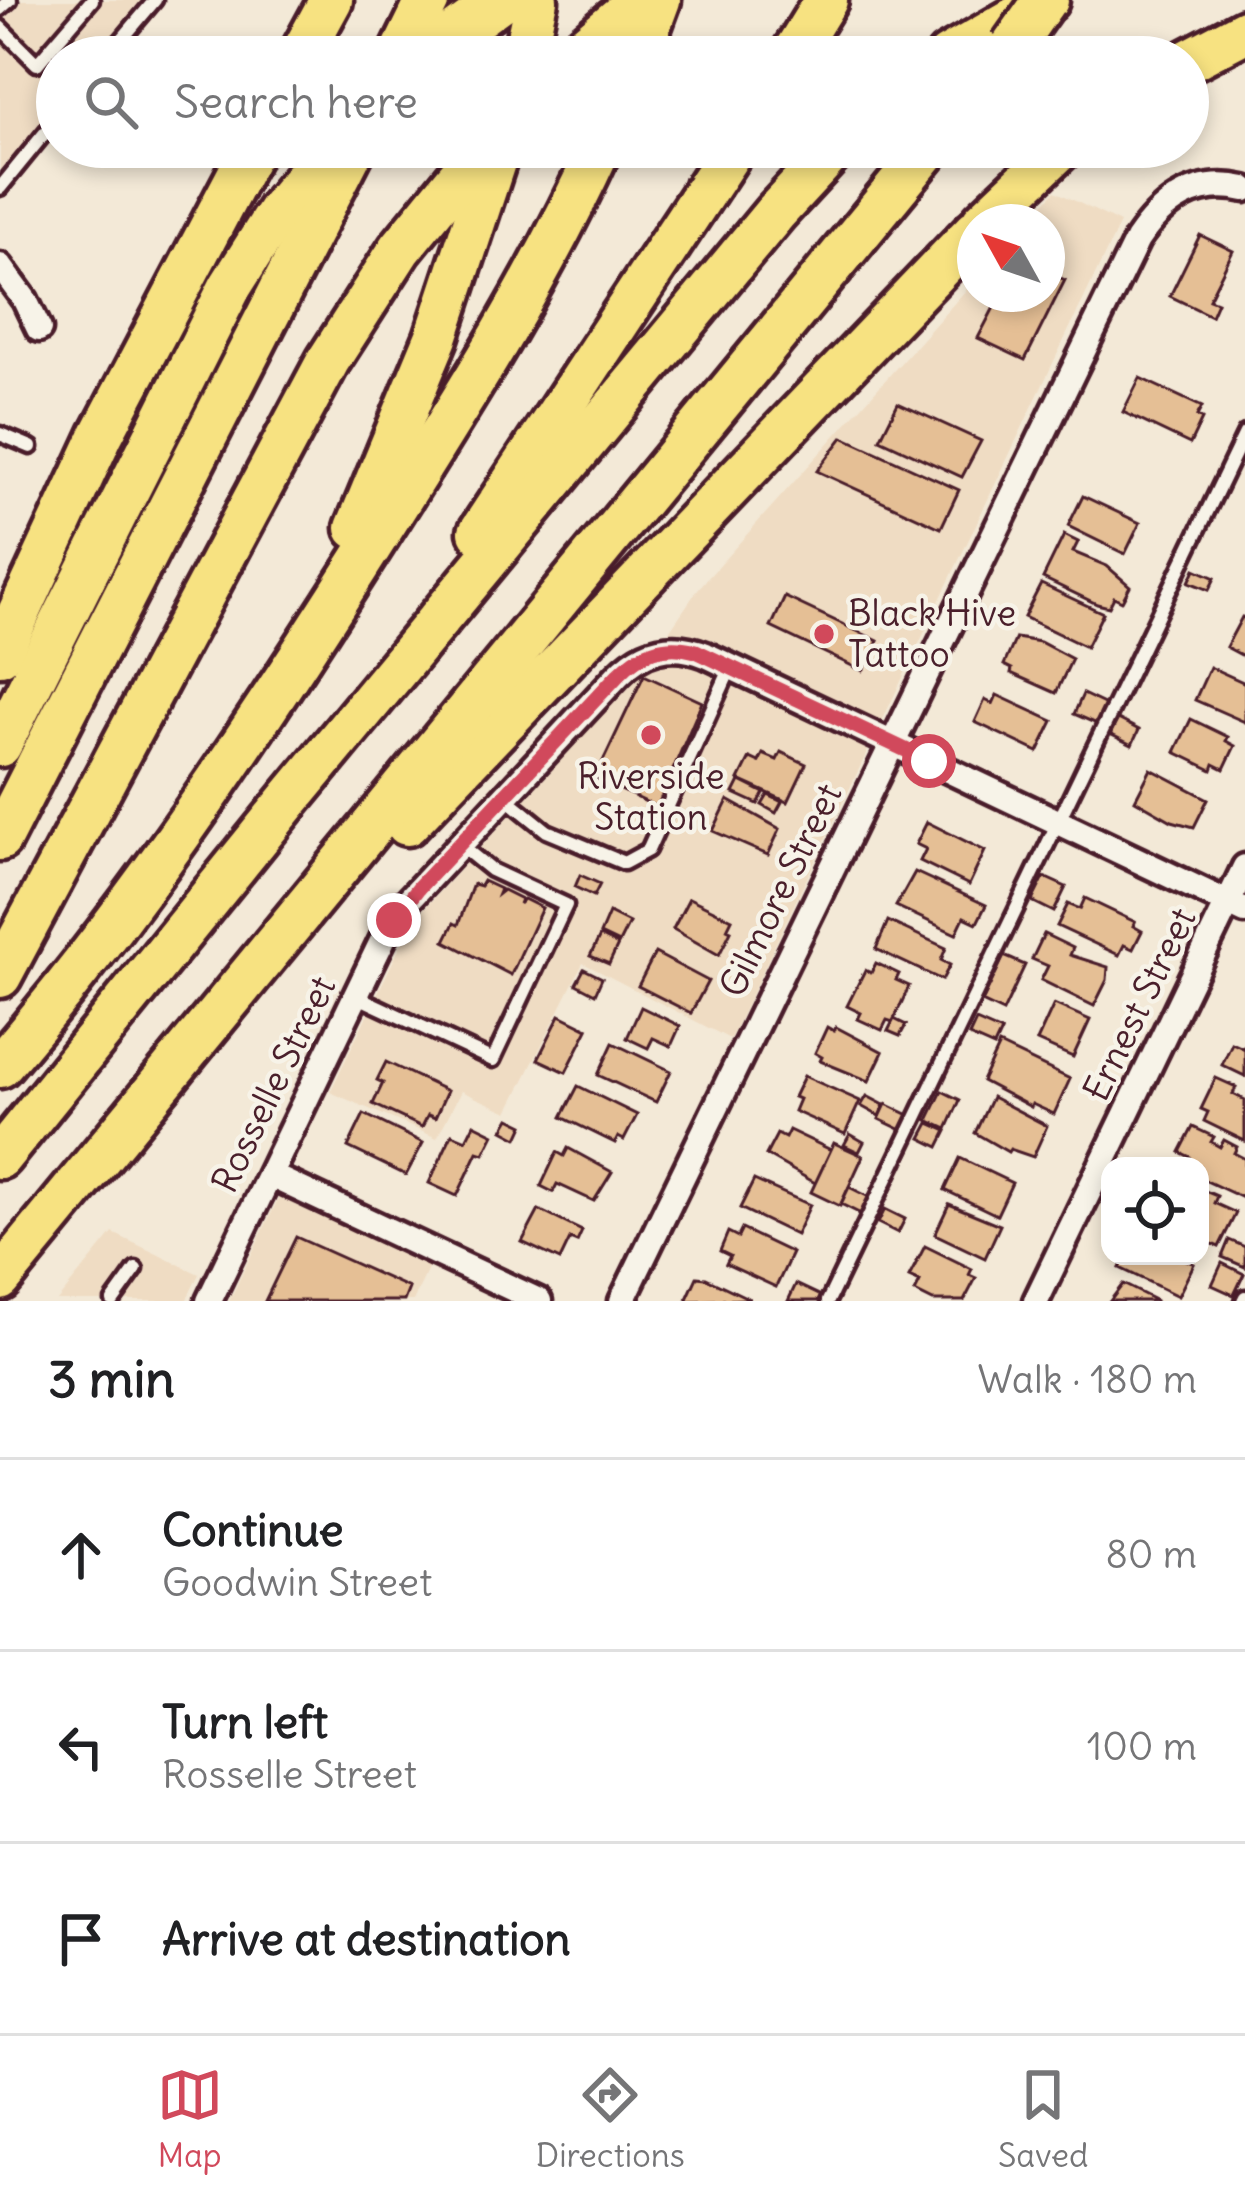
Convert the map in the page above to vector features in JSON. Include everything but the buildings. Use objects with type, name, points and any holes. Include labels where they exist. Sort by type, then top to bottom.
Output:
[{"type":"highway","points":[[311,36],[331,0]]},
{"type":"highway","points":[[410,36],[428,0]]},
{"type":"highway","points":[[452,36],[501,0]]},
{"type":"highway","points":[[528,36],[536,0]]},
{"type":"highway","points":[[597,36],[640,0]]},
{"type":"highway","points":[[646,36],[659,0]]},
{"type":"highway","points":[[803,36],[826,0]]},
{"type":"highway","points":[[1020,36],[1047,0]]},
{"type":"highway","points":[[984,36],[1047,0]]},
{"type":"highway","points":[[1209,50],[1245,32]]},
{"type":"highway","points":[[0,654],[102,434],[242,168]]},
{"type":"highway","points":[[0,745],[230,287],[278,211],[313,168]]},
{"type":"highway","points":[[0,839],[343,168]]},
{"type":"highway","points":[[0,976],[350,323],[466,168]]},
{"type":"highway","points":[[238,752],[312,618],[384,466],[436,338],[492,168]]},
{"type":"highway","points":[[0,1066],[135,898],[238,752],[466,393],[589,168]]},
{"type":"highway","points":[[287,801],[457,566],[720,168]]},
{"type":"highway","points":[[0,1157],[287,801],[817,168]]},
{"type":"highway","points":[[0,1279],[914,168]]},
{"type":"highway","points":[[1002,204],[1040,168]]},
{"type":"highway","points":[[178,1063],[957,250]]},
{"type":"street","name":"Gilmore Street","points":[[622,1301],[1137,240],[1176,197],[1211,185],[1245,189]]},
{"type":"street","points":[[0,266],[39,328]]},
{"type":"street","name":"Rosselle Street","points":[[209,1301],[402,908],[626,667],[659,648],[686,648],[731,668]]},
{"type":"street","points":[[731,668],[1236,906]]},
{"type":"street","name":"Ernest Street","points":[[1036,1301],[1236,906],[1245,867]]},
{"type":"street","points":[[270,1175],[539,1301]]},
{"type":"lane","points":[[0,9],[9,0]]},
{"type":"lane","points":[[61,36],[92,0]]},
{"type":"lane","points":[[125,36],[155,0]]},
{"type":"lane","points":[[0,27],[36,63]]},
{"type":"lane","points":[[0,188],[36,144]]},
{"type":"lane","points":[[828,1301],[1245,433]]},
{"type":"lane","points":[[0,434],[32,447]]},
{"type":"lane","points":[[504,796],[547,831],[624,863],[648,850],[731,668]]},
{"type":"lane","points":[[356,996],[493,1060],[566,905],[491,870],[459,845]]},
{"type":"lane","points":[[113,1301],[136,1269]]},
{"type":"shaded area","points":[[0,0],[145,0],[115,36],[36,36],[36,129],[0,171]]},
{"type":"shaded area","points":[[1055,191],[1120,223],[730,1039],[583,963],[508,1112],[461,1091],[437,1138],[330,1092],[412,922],[640,674],[698,589],[957,300],[957,312],[1065,312],[1065,204],[1043,204]]},
{"type":"shaded area","points":[[279,1197],[429,1267],[413,1301],[229,1301]]},
{"type":"shaded area","points":[[113,1233],[199,1274],[186,1301],[57,1301]]},
{"type":"place","name":"Black Hive Tattoo","points":[[824,634]]},
{"type":"place","name":"Riverside Station","points":[[651,735]]},
{"type":"route","points":[[394,920],[419,887],[618,675],[634,660],[659,648],[696,651],[929,761]]}]
